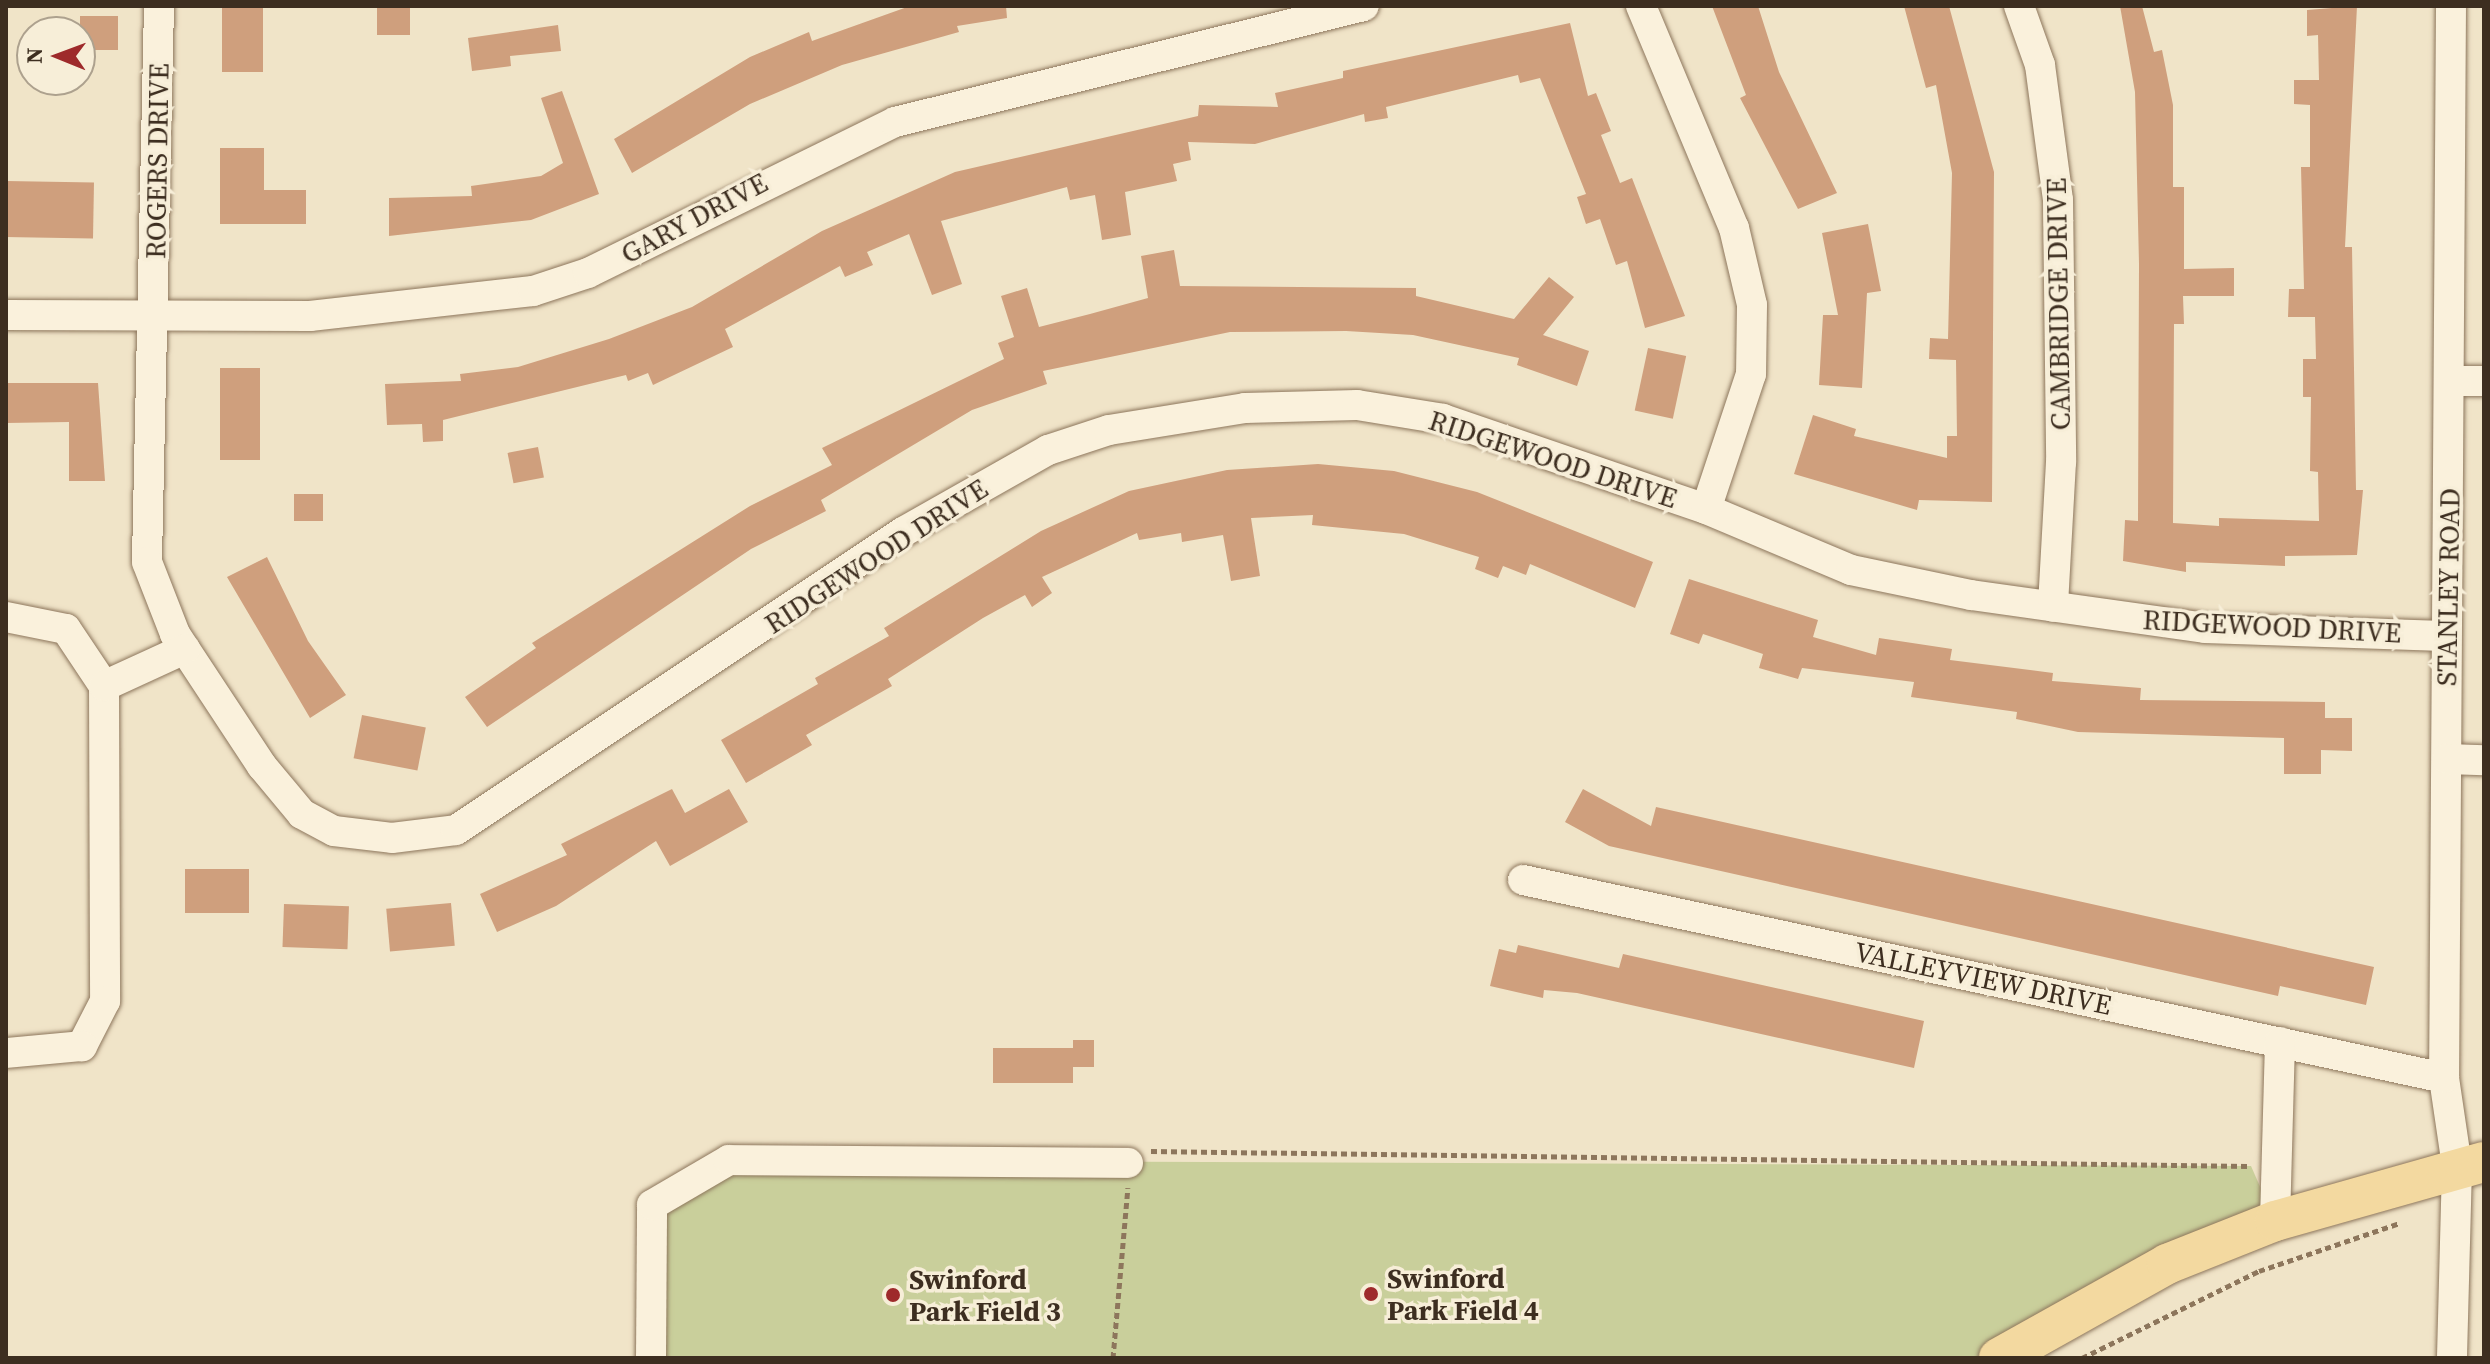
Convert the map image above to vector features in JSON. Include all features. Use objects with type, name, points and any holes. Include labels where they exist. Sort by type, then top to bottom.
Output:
[{"type":"main road","points":[[1999,1358],[2167,1264],[2275,1221],[2470,1164]]},
{"type":"street","name":"ROGERS DRIVE","points":[[154,317],[159,6]]},
{"type":"street","name":"GARY DRIVE","points":[[6,315],[154,317],[403,310],[533,291],[588,273],[895,122],[1364,6]]},
{"type":"street","points":[[1641,6],[1734,228],[1752,305],[1751,374],[1706,509]]},
{"type":"street","name":"CAMBRIDGE DRIVE","points":[[2019,6],[2040,65],[2058,200],[2061,462],[2053,607]]},
{"type":"street","name":"STANLEY ROAD","points":[[2451,6],[2452,381],[2444,636],[2447,759],[2444,1078],[2470,1164],[2452,1358]]},
{"type":"street","name":"RIDGEWOOD DRIVE","points":[[154,317],[147,562],[185,649],[302,814],[367,838],[433,836],[502,803],[903,532],[1048,450],[1109,430],[1245,408],[1357,405],[1468,426],[1706,509],[1851,570],[2053,607],[2205,628],[2444,636]]},
{"type":"street","points":[[2452,381],[2484,381]]},
{"type":"street","points":[[6,617],[66,629],[104,686],[105,1001],[82,1046],[6,1053]]},
{"type":"street","points":[[104,686],[185,649]]},
{"type":"street","points":[[2447,759],[2484,760]]},
{"type":"street","name":"VALLEYVIEW DRIVE","points":[[1523,880],[2444,1078]]},
{"type":"street","points":[[2275,1221],[2280,1042]]},
{"type":"street","points":[[651,1358],[652,1205],[729,1160],[1128,1163]]},
{"type":"path","points":[[1113,1358],[1128,1163],[1152,1150],[2277,1169]]},
{"type":"path","points":[[2082,1358],[2259,1271],[2406,1221]]},
{"type":"green space","points":[[729,1160],[2251,1166],[2275,1221],[1999,1358],[651,1358],[652,1205]]},
{"type":"building","points":[[222,6],[263,6],[263,72],[222,72]]},
{"type":"building","points":[[377,6],[410,6],[410,35],[377,35]]},
{"type":"building","points":[[910,6],[1006,6],[1007,18],[957,26],[959,32],[842,65],[750,104],[632,173],[614,139],[750,57],[809,32],[812,41]]},
{"type":"building","points":[[1712,6],[1758,6],[1779,72],[1837,193],[1798,209],[1740,98],[1746,95]]},
{"type":"building","points":[[1904,6],[1949,6],[1994,172],[1992,502],[1919,500],[1917,510],[1794,474],[1813,415],[1856,429],[1854,436],[1947,458],[1947,436],[1957,436],[1956,360],[1929,359],[1930,338],[1948,339],[1952,173],[1936,85],[1926,88]]},
{"type":"building","points":[[2120,6],[2142,6],[2154,52],[2162,50],[2173,105],[2173,187],[2184,187],[2184,269],[2234,268],[2234,296],[2183,296],[2184,324],[2174,324],[2173,523],[2219,526],[2219,518],[2319,521],[2318,472],[2310,471],[2311,397],[2303,397],[2303,359],[2316,359],[2315,317],[2288,317],[2289,289],[2304,289],[2301,167],[2310,167],[2310,105],[2294,104],[2294,80],[2319,80],[2318,35],[2307,36],[2307,10],[2357,6],[2345,247],[2352,247],[2356,490],[2363,490],[2357,555],[2285,556],[2285,566],[2186,562],[2186,572],[2123,561],[2125,520],[2138,521],[2139,264],[2135,92]]},
{"type":"building","points":[[96,16],[118,16],[118,50],[96,50]]},
{"type":"building","points":[[1570,23],[1588,96],[1596,93],[1611,131],[1601,135],[1620,183],[1632,178],[1685,316],[1645,328],[1627,261],[1616,265],[1600,219],[1586,224],[1577,197],[1586,194],[1540,78],[1520,83],[1518,75],[1386,107],[1388,118],[1365,122],[1364,114],[1255,144],[1188,142],[1191,160],[1173,164],[1177,181],[1125,192],[1131,235],[1102,240],[1095,195],[1070,200],[1067,187],[941,221],[962,284],[932,295],[909,234],[867,252],[873,265],[845,277],[840,266],[725,329],[733,347],[653,385],[648,373],[628,381],[626,375],[443,420],[443,441],[423,442],[422,424],[387,425],[385,384],[461,381],[460,374],[518,367],[609,339],[692,307],[822,231],[955,172],[1198,116],[1199,105],[1278,107],[1275,93],[1343,78],[1343,71]]},
{"type":"building","points":[[558,25],[561,51],[510,56],[511,66],[472,71],[468,38]]},
{"type":"building","points":[[562,91],[599,194],[531,220],[389,236],[389,198],[472,196],[471,186],[541,176],[563,163],[541,98]]},
{"type":"building","points":[[220,148],[264,148],[264,190],[306,190],[306,224],[220,224]]},
{"type":"building","points":[[6,181],[94,183],[93,239],[6,237]]},
{"type":"building","points":[[1868,224],[1881,291],[1867,293],[1862,388],[1819,385],[1823,315],[1838,315],[1822,233]]},
{"type":"building","points":[[1174,250],[1180,286],[1416,288],[1416,296],[1514,319],[1549,277],[1574,297],[1543,335],[1589,351],[1577,386],[1517,365],[1519,358],[1413,335],[1346,331],[1230,332],[1043,371],[1047,384],[972,410],[821,500],[826,511],[751,549],[487,727],[465,697],[536,648],[532,643],[750,506],[832,465],[822,448],[1004,359],[998,343],[1014,337],[1001,296],[1027,288],[1039,327],[1090,314],[1148,298],[1141,256]]},
{"type":"building","points":[[1648,348],[1686,356],[1673,419],[1635,411]]},
{"type":"building","points":[[220,368],[260,368],[260,460],[220,460]]},
{"type":"building","points":[[6,383],[98,383],[105,481],[69,481],[69,422],[6,423]]},
{"type":"building","points":[[538,447],[544,477],[513,483],[508,453]]},
{"type":"building","points":[[1318,464],[1394,471],[1477,492],[1653,562],[1635,608],[1530,564],[1526,575],[1503,566],[1498,578],[1475,569],[1479,557],[1404,534],[1312,525],[1313,515],[1251,518],[1260,576],[1231,581],[1223,535],[1182,542],[1181,533],[1139,540],[1137,533],[1042,577],[1052,593],[1032,607],[1025,595],[983,618],[888,679],[892,686],[806,735],[812,745],[746,783],[721,740],[818,684],[815,678],[889,636],[884,628],[1041,531],[1129,491],[1227,470]]},
{"type":"building","points":[[294,494],[323,494],[323,521],[294,521]]},
{"type":"building","points":[[267,557],[308,641],[346,695],[310,718],[227,577]]},
{"type":"building","points":[[1689,579],[1818,620],[1813,637],[1876,655],[1879,638],[1952,649],[1950,660],[2053,673],[2052,681],[2141,688],[2140,700],[2325,702],[2325,718],[2352,718],[2352,751],[2321,750],[2321,774],[2284,774],[2284,738],[2078,732],[2016,719],[2017,712],[1911,697],[1914,682],[1802,668],[1798,679],[1759,668],[1763,654],[1703,634],[1699,644],[1670,634]]},
{"type":"building","points":[[362,715],[426,727],[417,771],[354,758]]},
{"type":"building","points":[[672,789],[685,813],[729,789],[748,822],[670,866],[656,841],[556,906],[497,932],[480,894],[567,855],[561,844]]},
{"type":"building","points":[[1583,789],[1651,826],[1656,807],[2374,967],[2366,1005],[2280,986],[2278,996],[1609,846],[1565,822]]},
{"type":"building","points":[[185,869],[249,869],[249,913],[185,913]]},
{"type":"building","points":[[451,903],[455,946],[390,952],[386,909]]},
{"type":"building","points":[[284,904],[349,906],[347,949],[282,947]]},
{"type":"building","points":[[1518,945],[1619,968],[1623,954],[1924,1021],[1914,1068],[1577,993],[1544,990],[1543,998],[1490,986],[1499,949],[1516,953]]},
{"type":"building","points":[[1073,1040],[1094,1040],[1094,1067],[1073,1067],[1073,1083],[993,1083],[993,1048],[1073,1048]]},
{"type":"place","name":"Swinford Park Field 4","points":[[1371,1294]]},
{"type":"place","name":"Swinford Park Field 3","points":[[893,1295]]}]
